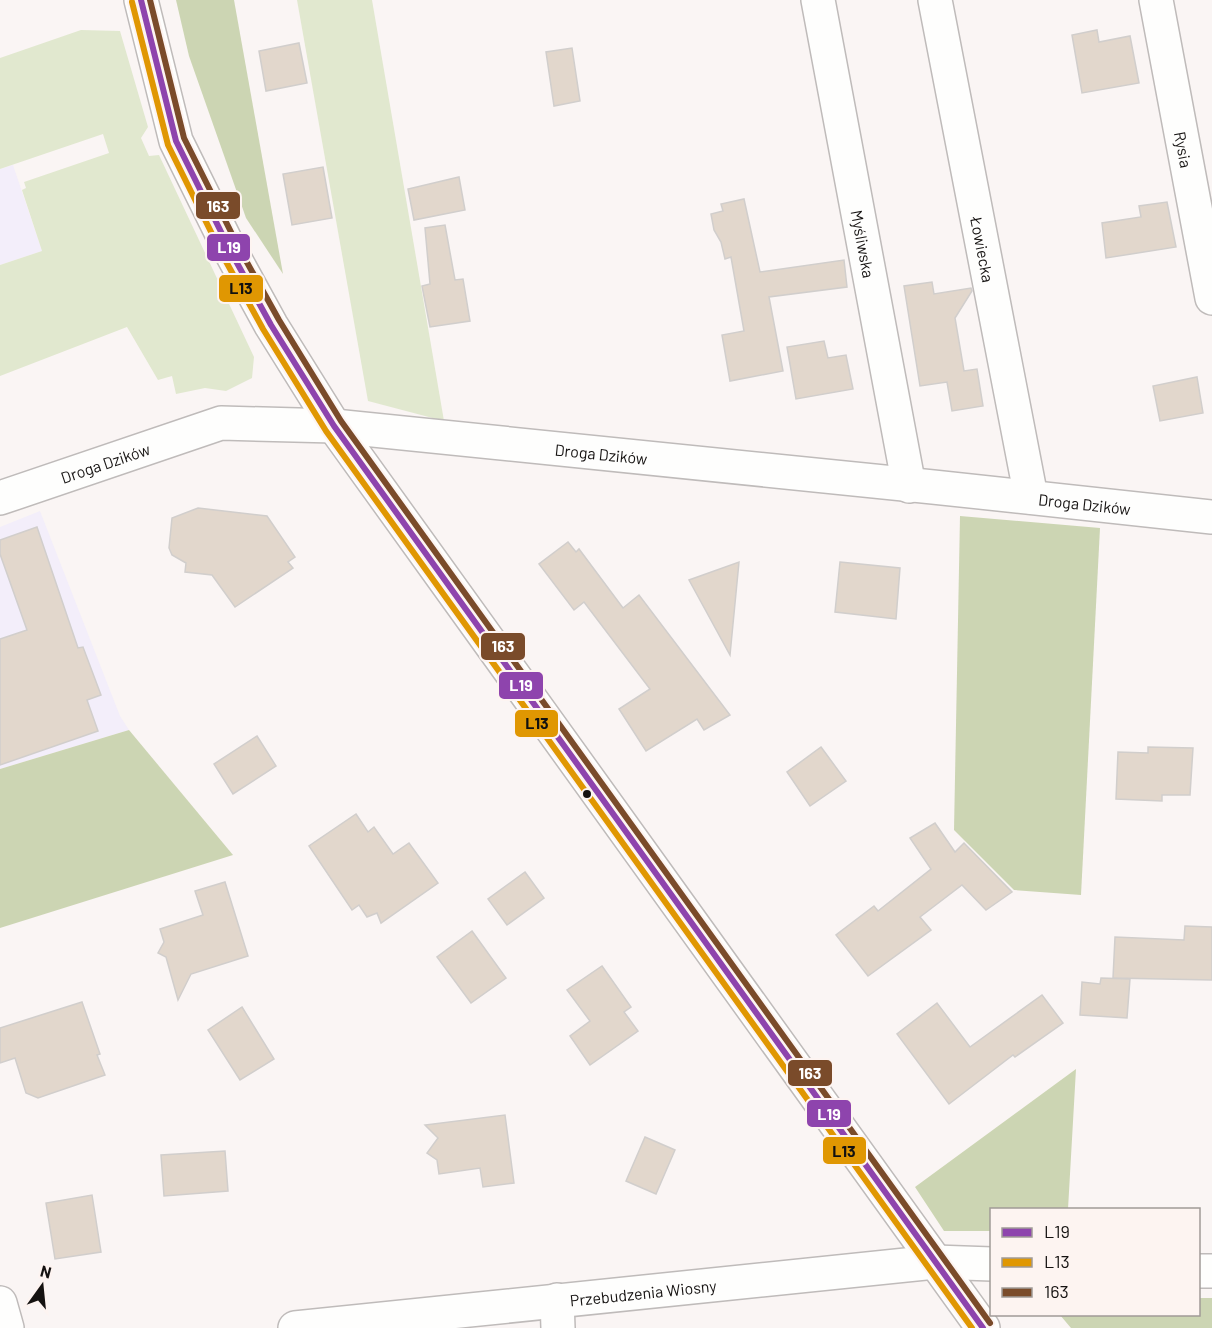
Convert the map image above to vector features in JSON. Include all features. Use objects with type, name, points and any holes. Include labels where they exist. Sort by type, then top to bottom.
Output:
[{"type":"street","points":[[141,0],[176,141],[231,252],[271,325],[334,426],[983,1328]]},
{"type":"street","name":"Myśliwska","points":[[818,0],[909,486]]},
{"type":"street","name":"Łowiecka","points":[[935,0],[1030,497]]},
{"type":"street","name":"Rysia","points":[[1156,0],[1212,298]]},
{"type":"street","name":"Droga Dzików","points":[[0,498],[221,423],[334,426],[1030,497],[1212,518]]},
{"type":"street","name":"Przebudzenia Wiosny","points":[[295,1328],[557,1314],[935,1262],[990,1264]]},
{"type":"street","points":[[0,1303],[7,1328]]},
{"type":"shaded area","points":[[13,165],[42,251],[0,265],[0,169]]},
{"type":"shaded area","points":[[40,511],[120,716],[129,730],[0,769],[0,527]]},
{"type":"green space","points":[[176,0],[234,0],[283,274],[246,218],[189,56]]},
{"type":"green space","points":[[297,0],[372,0],[444,421],[368,401]]},
{"type":"green space","points":[[81,30],[120,31],[148,127],[141,138],[149,156],[159,155],[254,357],[252,378],[226,391],[205,388],[176,394],[172,376],[158,380],[127,327],[0,376],[0,265],[42,251],[22,190],[26,188],[24,182],[109,153],[103,134],[0,169],[0,58]]},
{"type":"green space","points":[[960,516],[1100,528],[1081,895],[1014,890],[954,830]]},
{"type":"green space","points":[[129,730],[233,855],[0,928],[0,769]]},
{"type":"green space","points":[[1076,1069],[1068,1208],[990,1208],[990,1231],[944,1231],[915,1187]]},
{"type":"green space","points":[[1200,1298],[1212,1298],[1212,1328],[1071,1328],[1061,1316],[1200,1316]]},
{"type":"building","points":[[1097,30],[1099,42],[1130,36],[1139,83],[1082,93],[1072,35]]},
{"type":"building","points":[[299,43],[307,83],[266,91],[259,51]]},
{"type":"building","points":[[572,48],[580,101],[554,106],[546,52]]},
{"type":"building","points":[[323,167],[332,218],[292,225],[283,174]]},
{"type":"building","points":[[459,177],[465,210],[414,220],[408,189]]},
{"type":"building","points":[[744,199],[760,272],[844,260],[847,287],[769,297],[783,371],[730,381],[722,335],[744,331],[731,257],[725,259],[721,242],[714,230],[711,214],[723,211],[721,204]]},
{"type":"building","points":[[1167,202],[1176,247],[1106,258],[1102,223],[1141,217],[1139,206]]},
{"type":"building","points":[[445,225],[455,280],[463,279],[470,321],[430,327],[422,286],[430,284],[425,228]]},
{"type":"building","points":[[932,282],[934,294],[971,288],[972,291],[955,318],[964,371],[977,369],[983,406],[952,411],[947,382],[920,386],[904,286]]},
{"type":"building","points":[[824,341],[828,358],[846,355],[853,389],[796,399],[787,347]]},
{"type":"building","points":[[1197,377],[1203,413],[1160,421],[1153,386]]},
{"type":"building","points":[[198,508],[267,516],[295,557],[288,562],[293,568],[235,607],[212,575],[185,572],[186,563],[172,555],[169,548],[172,518]]},
{"type":"building","points":[[37,527],[78,648],[83,647],[101,695],[87,700],[98,731],[0,765],[0,639],[27,630],[0,554],[0,540]]},
{"type":"building","points":[[568,542],[576,552],[579,549],[623,608],[639,595],[730,715],[704,730],[697,719],[646,751],[619,709],[650,689],[584,602],[574,610],[539,564]]},
{"type":"building","points":[[739,562],[730,655],[689,580]]},
{"type":"building","points":[[840,562],[900,568],[896,619],[835,612]]},
{"type":"building","points":[[257,736],[276,766],[233,794],[214,764]]},
{"type":"building","points":[[821,747],[846,781],[810,806],[787,772]]},
{"type":"building","points":[[1148,747],[1193,748],[1190,795],[1162,795],[1162,801],[1116,799],[1118,752],[1148,753]]},
{"type":"building","points":[[356,814],[368,832],[374,827],[393,854],[409,843],[438,883],[381,923],[377,913],[367,917],[359,905],[352,910],[309,846]]},
{"type":"building","points":[[935,823],[955,852],[964,843],[1012,892],[986,910],[962,885],[920,917],[931,930],[868,976],[836,935],[874,906],[878,911],[931,869],[910,838]]},
{"type":"building","points":[[525,872],[544,898],[507,925],[488,899]]},
{"type":"building","points":[[225,882],[248,956],[191,974],[178,1000],[166,957],[158,953],[164,942],[160,929],[203,915],[195,891]]},
{"type":"building","points":[[1185,926],[1212,927],[1212,980],[1113,978],[1115,937],[1184,940]]},
{"type":"building","points":[[472,931],[506,978],[471,1003],[437,957]]},
{"type":"building","points":[[602,966],[631,1007],[624,1012],[638,1031],[590,1065],[570,1036],[590,1021],[567,990]]},
{"type":"building","points":[[1101,978],[1130,979],[1127,1018],[1080,1015],[1082,982],[1100,984]]},
{"type":"building","points":[[1042,995],[1063,1023],[1015,1057],[1013,1055],[949,1104],[897,1034],[937,1003],[970,1047]]},
{"type":"building","points":[[82,1002],[105,1075],[38,1098],[26,1093],[15,1058],[0,1063],[0,1028]]},
{"type":"building","points":[[242,1007],[274,1059],[240,1080],[208,1030]]},
{"type":"building","points":[[505,1115],[514,1183],[483,1187],[480,1168],[439,1174],[437,1160],[427,1153],[438,1138],[425,1125]]},
{"type":"building","points":[[645,1137],[675,1150],[656,1194],[626,1181]]},
{"type":"building","points":[[225,1151],[228,1191],[164,1196],[161,1155]]},
{"type":"building","points":[[92,1195],[101,1252],[55,1259],[46,1203]]},
{"type":"transit line","name":"L19","points":[[141,0],[176,141],[231,252],[271,325],[334,426],[983,1328]]},
{"type":"transit line","name":"163","points":[[150,0],[184,138],[239,248],[279,320],[341,421],[990,1323]]},
{"type":"transit line","name":"L13","points":[[132,2],[168,145],[223,256],[263,329],[326,431],[972,1328]]}]
